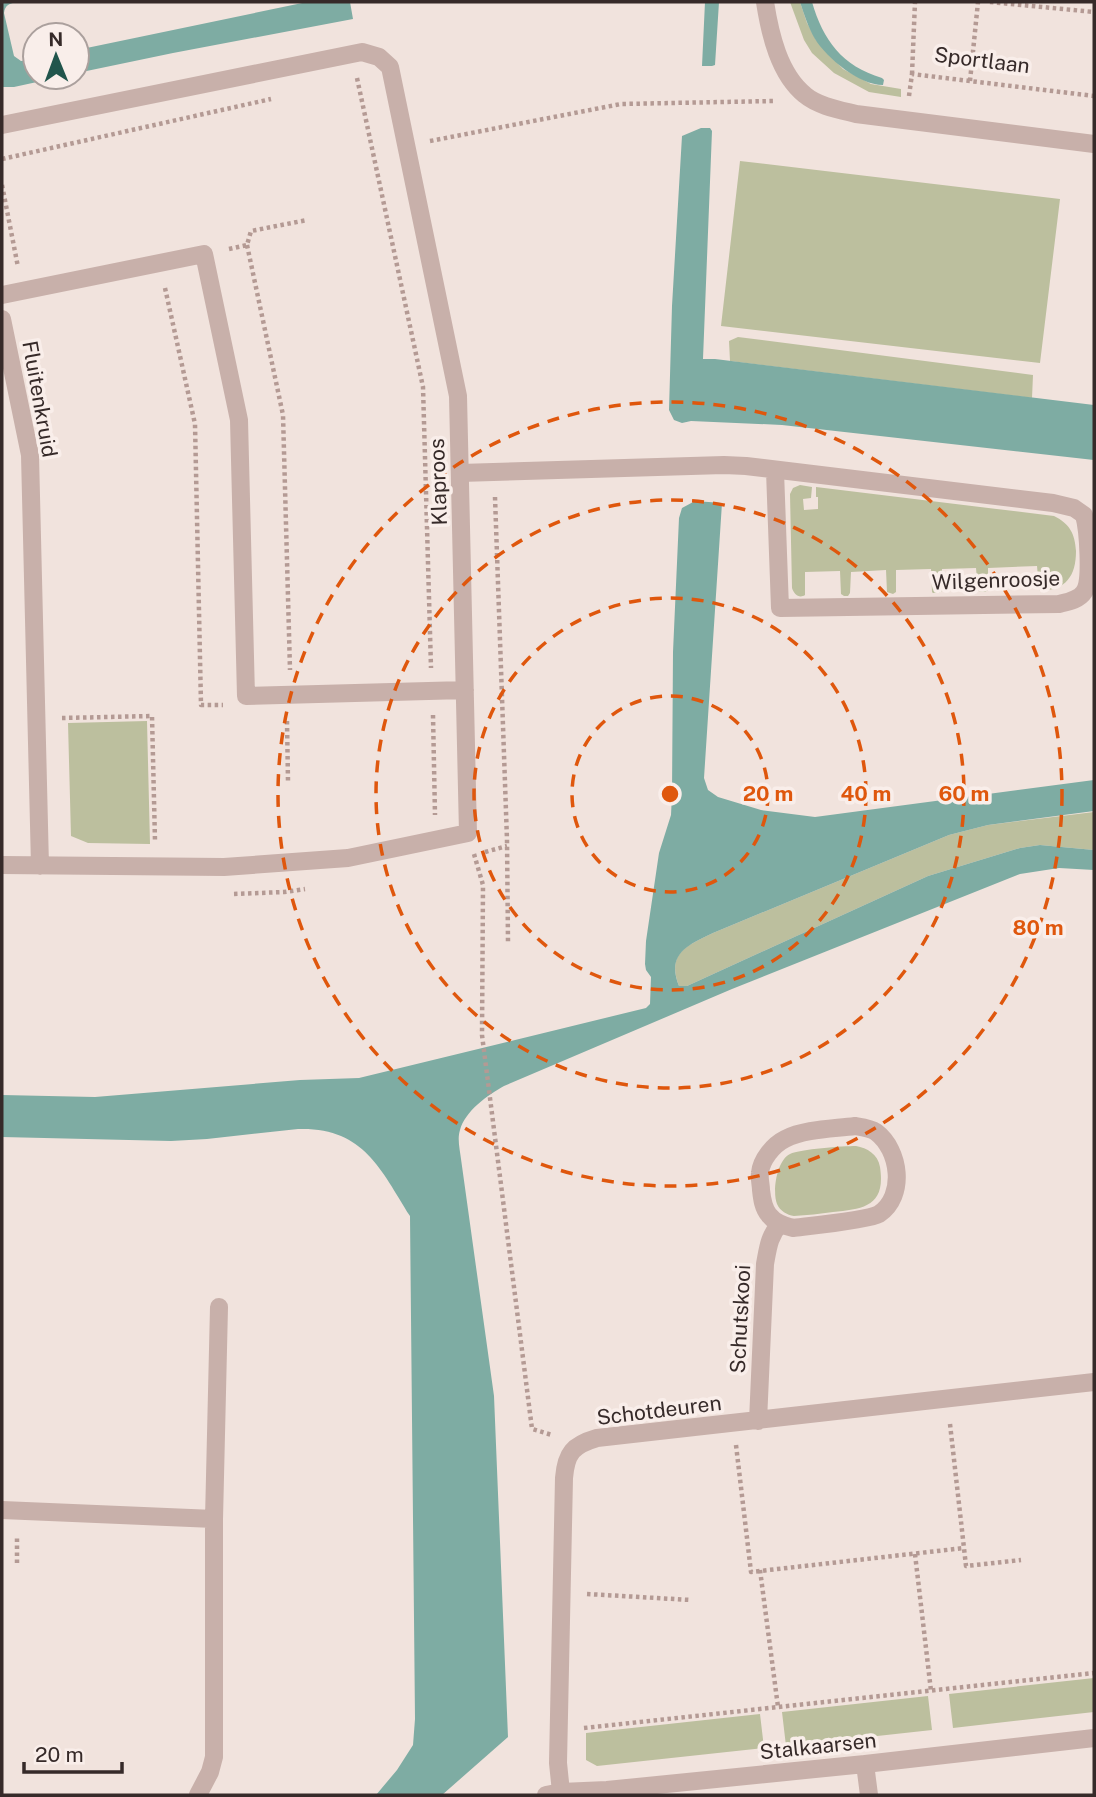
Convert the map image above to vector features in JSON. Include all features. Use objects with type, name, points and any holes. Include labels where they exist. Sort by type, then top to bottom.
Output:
[{"type":"street","points":[[765,2],[770,30],[793,83],[807,97],[830,107],[856,114],[1094,144]]},
{"type":"street","points":[[2,125],[362,52],[379,57],[390,67],[392,73]]},
{"type":"street","name":"Klaproos","points":[[392,73],[458,396],[468,833]]},
{"type":"street","points":[[2,296],[204,254],[239,421],[246,696],[465,690]]},
{"type":"street","name":"Fluitenkruid","points":[[2,319],[30,455],[40,866]]},
{"type":"street","name":"Wilgenroosje","points":[[460,473],[724,465],[1053,503],[1074,508],[1084,515],[1088,582],[1083,593],[1059,604],[780,608],[775,471]]},
{"type":"street","points":[[2,865],[224,867],[348,858],[468,833]]},
{"type":"street","points":[[855,1126],[876,1132],[890,1148],[895,1157],[897,1182],[887,1207],[876,1216],[793,1228],[780,1224],[770,1217],[765,1209],[760,1173],[764,1161],[783,1140],[799,1133],[855,1126]]},
{"type":"street","name":"Schutskooi","points":[[758,1420],[765,1264],[768,1242],[772,1232],[780,1224]]},
{"type":"street","points":[[198,1795],[210,1772],[214,1757],[214,1520],[219,1307]]},
{"type":"street","name":"Schotdeuren","points":[[572,1450],[583,1442],[597,1438],[1094,1382]]},
{"type":"street","points":[[554,1793],[558,1763],[564,1478],[565,1463],[572,1450]]},
{"type":"street","points":[[2,1510],[214,1520]]},
{"type":"street","name":"Stalkaarsen","points":[[554,1793],[865,1764],[1094,1738]]},
{"type":"street","points":[[865,1764],[869,1795]]},
{"type":"path","points":[[912,74],[915,2]]},
{"type":"path","points":[[970,81],[978,2]]},
{"type":"path","points":[[989,2],[1094,12]]},
{"type":"path","points":[[352,54],[423,387],[436,840]]},
{"type":"path","points":[[358,80],[392,73]]},
{"type":"path","name":"Sportlaan","points":[[907,121],[912,74],[1094,96]]},
{"type":"path","points":[[408,145],[621,104],[756,102],[807,97]]},
{"type":"path","points":[[2,159],[279,98]]},
{"type":"path","points":[[288,781],[287,708],[291,695],[283,415],[247,245],[251,231],[307,220]]},
{"type":"path","points":[[204,254],[247,245]]},
{"type":"path","points":[[160,263],[195,425],[201,705],[228,705],[246,696]]},
{"type":"path","points":[[494,472],[508,942]]},
{"type":"path","points":[[36,719],[152,716],[156,866]]},
{"type":"path","points":[[468,833],[483,885],[482,1035],[532,1429],[560,1437],[572,1450]]},
{"type":"path","points":[[948,1399],[966,1566],[1021,1560]]},
{"type":"path","points":[[734,1424],[751,1572],[964,1548]]},
{"type":"path","points":[[915,1554],[931,1691]]},
{"type":"path","points":[[760,1570],[778,1707]]},
{"type":"path","points":[[561,1593],[691,1600]]},
{"type":"path","points":[[558,1728],[586,1728],[1094,1673]]},
{"type":"green space","points":[[790,2],[800,2],[816,40],[843,69],[871,84],[901,89],[901,97],[869,92],[834,73],[812,53],[804,40]]},
{"type":"green space","points":[[740,161],[1060,199],[1040,363],[721,326]]},
{"type":"green space","points":[[738,337],[1033,375],[1032,398],[730,361],[729,341]]},
{"type":"green space","points":[[800,485],[812,487],[811,498],[803,499],[804,510],[818,509],[816,487],[1054,516],[1068,526],[1073,535],[1076,551],[1074,568],[1063,584],[1040,591],[1037,566],[988,568],[988,590],[985,592],[978,591],[976,568],[942,569],[942,591],[939,593],[932,592],[931,569],[896,570],[896,592],[893,594],[887,592],[886,570],[851,572],[848,596],[841,594],[840,571],[805,572],[805,595],[799,596],[792,588],[790,494],[793,488]]},
{"type":"green space","points":[[147,721],[150,844],[88,843],[71,836],[68,723]]},
{"type":"green space","points":[[1094,812],[1094,850],[1040,845],[1020,848],[928,876],[687,986],[679,986],[675,965],[677,958],[688,946],[713,933],[949,835],[988,825]]},
{"type":"green space","points":[[856,1146],[871,1152],[880,1167],[880,1190],[870,1203],[854,1209],[794,1216],[780,1209],[775,1184],[786,1157],[803,1151]]},
{"type":"green space","points":[[1094,1678],[1094,1712],[953,1728],[949,1694]]},
{"type":"green space","points":[[928,1696],[932,1730],[786,1746],[782,1712]]},
{"type":"green space","points":[[760,1714],[764,1748],[597,1766],[586,1760],[586,1733]]},
{"type":"water","points":[[2,2],[16,2],[8,5],[4,13],[14,56],[21,61],[21,85],[2,87]]},
{"type":"water","points":[[307,2],[350,2],[353,19],[91,70],[91,47]]},
{"type":"water","points":[[705,2],[719,2],[715,65],[712,66],[702,66]]},
{"type":"water","points":[[800,2],[812,2],[828,40],[845,59],[882,78],[883,85],[854,75],[827,54],[813,34]]},
{"type":"water","points":[[701,128],[710,128],[712,131],[703,359],[1094,405],[1094,460],[782,425],[691,421],[682,423],[674,420],[669,410],[682,136]]},
{"type":"water","points":[[695,501],[722,503],[704,778],[708,790],[718,797],[761,810],[815,817],[1094,780],[1094,811],[988,825],[949,835],[713,933],[695,942],[677,958],[675,966],[679,986],[687,986],[928,876],[1020,848],[1040,845],[1094,850],[1094,870],[1059,868],[1020,874],[732,989],[504,1086],[484,1099],[467,1116],[460,1130],[459,1141],[494,1396],[508,1737],[442,1795],[376,1795],[413,1745],[415,1719],[410,1216],[379,1167],[354,1143],[339,1135],[320,1130],[298,1129],[171,1141],[2,1137],[2,1095],[95,1097],[300,1080],[359,1078],[646,1008],[650,1004],[651,977],[645,964],[646,941],[659,853],[671,815],[673,652],[679,518],[682,508]]}]
